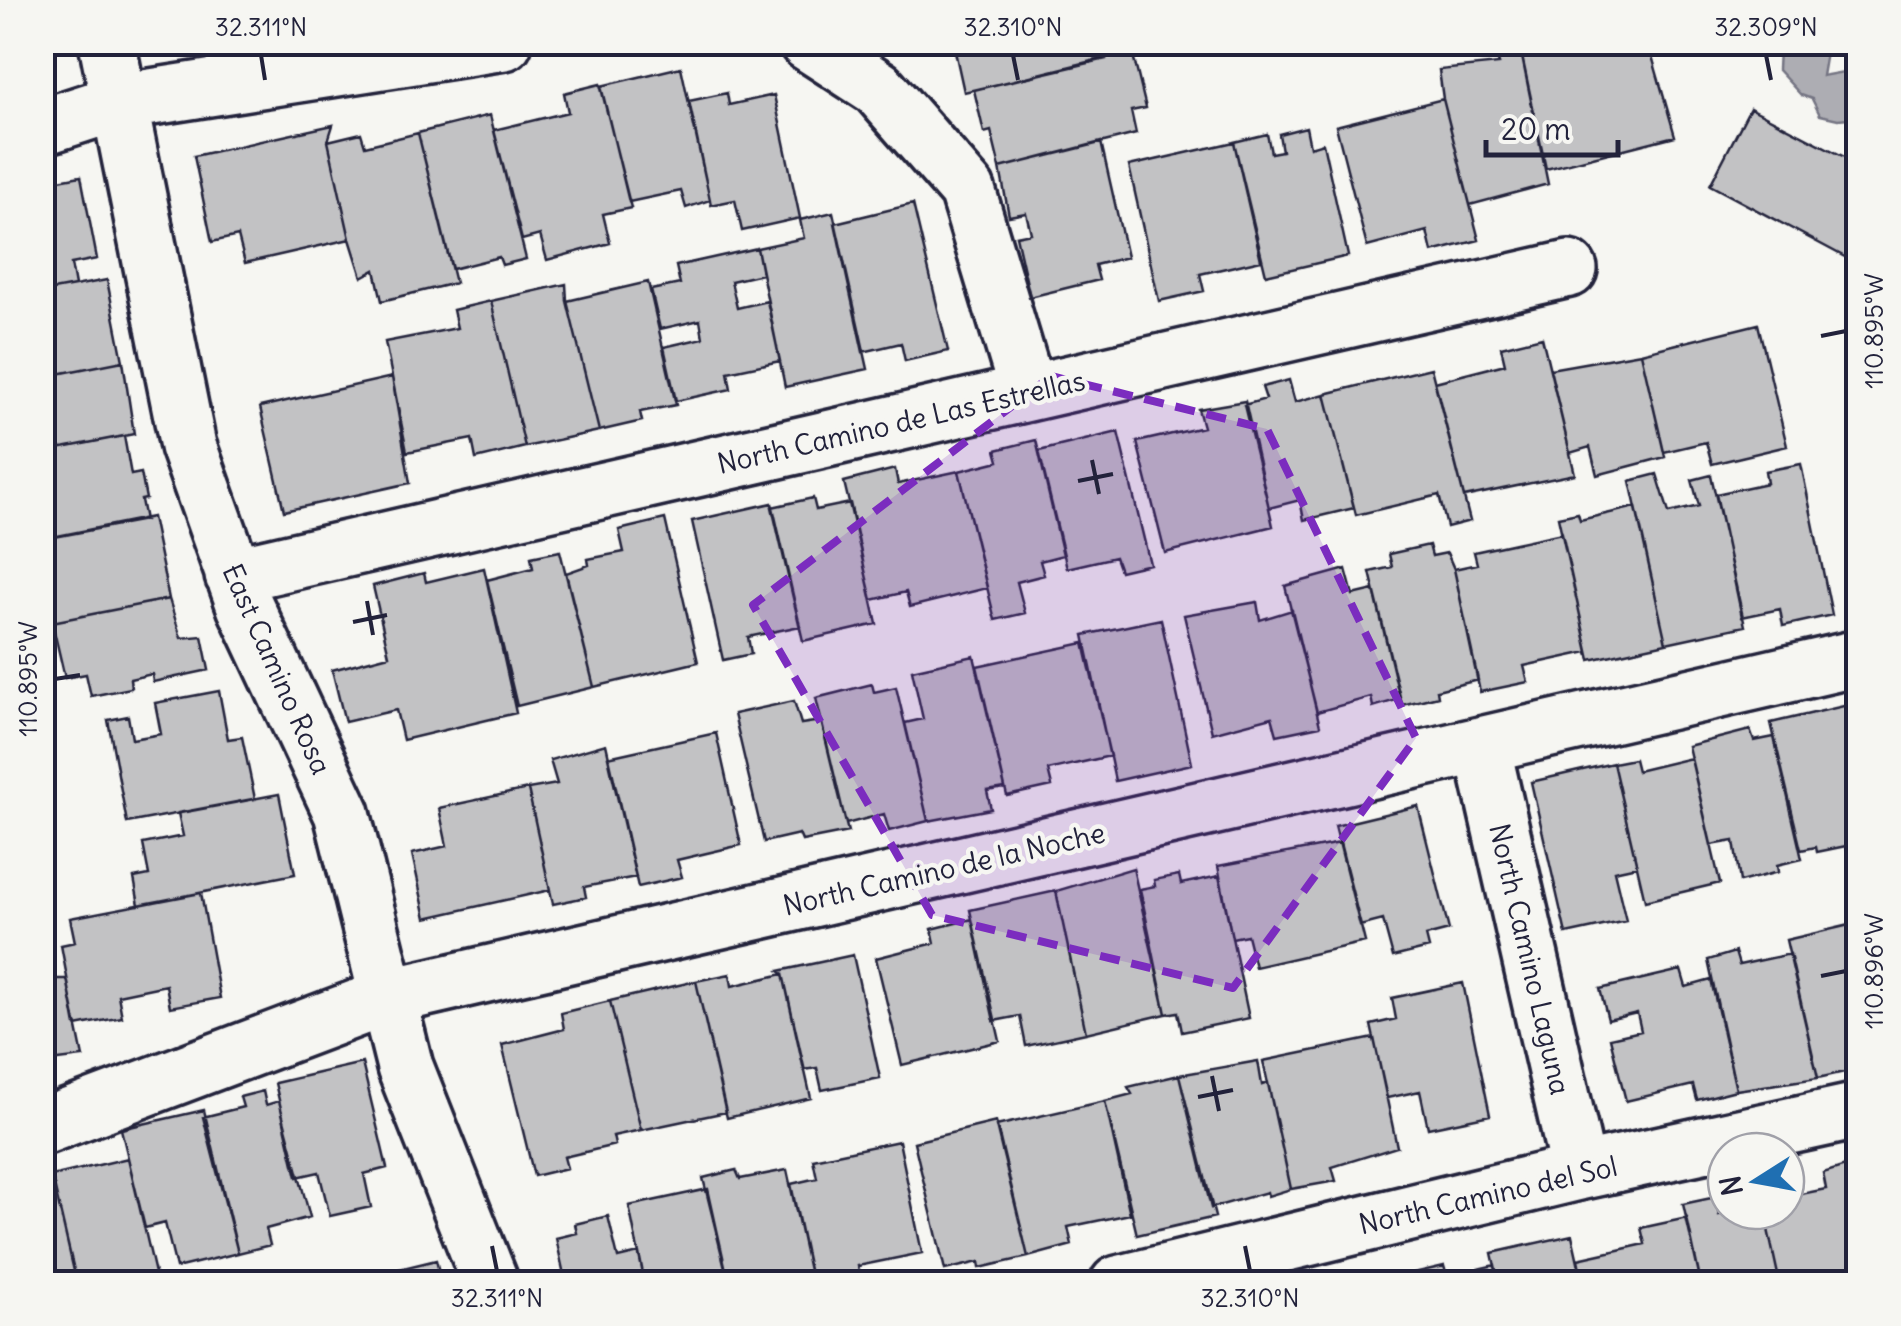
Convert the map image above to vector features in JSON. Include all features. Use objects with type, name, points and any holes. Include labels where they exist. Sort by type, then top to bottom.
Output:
[{"type":"street","name":"East Camino Rosa","points":[[107,42],[188,446],[233,575],[342,813],[404,1068],[491,1284]]},
{"type":"street","points":[[42,127],[119,102],[504,42]]},
{"type":"street","points":[[807,42],[878,88],[968,190],[1028,392]]},
{"type":"street","name":"North Camino de Las Estrellas","points":[[233,575],[1568,269]]},
{"type":"street","name":"North Camino de la Noche","points":[[42,1127],[387,997],[1858,658]]},
{"type":"street","name":"North Camino Laguna","points":[[1482,746],[1578,1172]]},
{"type":"street","name":"North Camino del Sol","points":[[1118,1284],[1578,1172],[1858,1111]]},
{"type":"highlighted area","points":[[1051,376],[1267,429],[1416,738],[1233,988],[932,915],[753,605]]},
{"type":"shaded area","points":[[1785,43],[1820,43],[1826,52],[1822,76],[1854,70],[1858,75],[1858,117],[1838,119],[1820,115],[1812,99],[1801,95],[1778,70],[1779,49]]},
{"type":"building","points":[[953,42],[1102,42],[1106,59],[964,92]]},
{"type":"building","points":[[1492,42],[1519,42],[1548,184],[1470,205],[1439,70],[1499,64]]},
{"type":"building","points":[[1519,42],[1559,42],[1563,58],[1630,42],[1648,42],[1675,136],[1546,169]]},
{"type":"building","points":[[1132,51],[1146,108],[1131,111],[1136,134],[1000,168],[991,131],[984,133],[974,90]]},
{"type":"building","points":[[681,67],[710,200],[686,208],[681,191],[629,202],[601,86]]},
{"type":"building","points":[[600,84],[631,208],[603,214],[610,243],[547,260],[540,235],[522,240],[494,130],[568,112],[564,93]]},
{"type":"building","points":[[727,93],[729,105],[774,95],[800,218],[742,231],[735,200],[711,205],[689,101]]},
{"type":"building","points":[[1443,99],[1479,240],[1432,252],[1427,231],[1367,247],[1336,126]]},
{"type":"building","points":[[1750,108],[1858,164],[1858,264],[1710,185]]},
{"type":"building","points":[[490,115],[526,259],[502,265],[499,257],[452,269],[418,133]]},
{"type":"building","points":[[333,125],[328,141],[350,239],[245,263],[238,236],[212,242],[194,156]]},
{"type":"building","points":[[1306,127],[1310,147],[1323,143],[1348,256],[1266,275],[1234,142],[1267,134],[1271,153],[1282,151],[1279,134]]},
{"type":"building","points":[[361,133],[365,146],[418,133],[455,283],[382,301],[375,270],[362,277],[328,141]]},
{"type":"building","points":[[1101,142],[1127,257],[1095,265],[1099,280],[1030,297],[1016,236],[1031,233],[1026,213],[1009,216],[1000,168]]},
{"type":"building","points":[[1234,142],[1261,260],[1200,274],[1204,291],[1159,301],[1129,166]]},
{"type":"building","points":[[81,176],[97,259],[71,264],[75,286],[42,292],[42,183]]},
{"type":"building","points":[[913,204],[948,351],[905,361],[901,343],[863,352],[835,223]]},
{"type":"building","points":[[833,212],[868,369],[785,387],[757,248],[804,238],[800,220]]},
{"type":"building","points":[[757,248],[762,274],[731,281],[737,308],[767,301],[780,361],[728,372],[731,389],[676,401],[664,347],[703,338],[700,320],[660,329],[651,290],[680,284],[676,266]]},
{"type":"building","points":[[107,280],[123,361],[42,377],[42,292]]},
{"type":"building","points":[[648,282],[676,405],[640,412],[642,421],[599,431],[567,301]]},
{"type":"building","points":[[566,284],[599,431],[525,447],[491,301]]},
{"type":"building","points":[[491,301],[525,447],[476,459],[472,439],[407,452],[385,342],[457,328],[453,310]]},
{"type":"building","points":[[1758,324],[1787,446],[1712,464],[1706,442],[1664,452],[1641,353]]},
{"type":"building","points":[[1542,337],[1575,474],[1464,497],[1435,382],[1505,364],[1501,347]]},
{"type":"building","points":[[1641,353],[1665,457],[1597,475],[1590,447],[1570,453],[1550,369]]},
{"type":"building","points":[[123,361],[134,434],[42,452],[42,377]]},
{"type":"building","points":[[1431,368],[1470,521],[1447,527],[1439,495],[1356,515],[1325,394]]},
{"type":"building","points":[[392,377],[410,483],[284,511],[260,407]]},
{"type":"building","points":[[1289,380],[1295,402],[1325,394],[1354,508],[1304,520],[1300,500],[1269,508],[1244,405],[1266,399],[1262,387]]},
{"type":"building","points":[[1245,401],[1273,526],[1165,553],[1137,442],[1203,427],[1198,409]]},
{"type":"building","points":[[1118,432],[1150,564],[1120,571],[1115,557],[1067,568],[1039,451]]},
{"type":"building","points":[[124,436],[131,475],[141,473],[145,520],[44,539],[42,452]]},
{"type":"building","points":[[1036,440],[1063,555],[1040,561],[1044,575],[1017,582],[1025,613],[995,620],[959,471],[999,461],[996,450]]},
{"type":"building","points":[[1801,464],[1832,615],[1783,626],[1780,609],[1742,617],[1716,494],[1767,483],[1765,471]]},
{"type":"building","points":[[895,469],[898,484],[959,471],[987,588],[910,607],[906,592],[872,600],[844,482]]},
{"type":"building","points":[[1657,474],[1669,513],[1699,506],[1692,480],[1711,475],[1745,626],[1666,643],[1630,481]]},
{"type":"building","points":[[813,498],[816,510],[850,503],[877,624],[803,641],[772,507]]},
{"type":"building","points":[[772,503],[800,626],[748,637],[751,654],[723,660],[692,521]]},
{"type":"building","points":[[1636,507],[1666,643],[1590,660],[1558,517],[1578,513],[1580,520]]},
{"type":"building","points":[[152,517],[169,599],[52,622],[42,575],[42,539]]},
{"type":"building","points":[[665,519],[698,662],[594,687],[566,573],[589,565],[588,559],[624,552],[619,530]]},
{"type":"building","points":[[1562,533],[1588,652],[1524,666],[1528,682],[1480,692],[1454,569],[1477,564],[1474,552]]},
{"type":"building","points":[[1429,545],[1432,556],[1447,553],[1454,569],[1478,680],[1437,690],[1438,696],[1402,705],[1370,572],[1392,567],[1389,554]]},
{"type":"building","points":[[560,551],[594,687],[517,706],[487,580],[533,568],[531,557]]},
{"type":"building","points":[[484,568],[516,713],[403,740],[396,710],[345,722],[332,670],[389,655],[373,586],[424,573],[426,582]]},
{"type":"building","points":[[1346,569],[1353,595],[1374,590],[1400,699],[1373,707],[1371,697],[1317,712],[1285,586]]},
{"type":"building","points":[[169,599],[181,638],[202,636],[209,670],[153,682],[152,674],[130,679],[131,688],[91,696],[86,674],[65,678],[52,622]]},
{"type":"building","points":[[1257,602],[1260,620],[1292,610],[1320,726],[1277,735],[1272,717],[1212,733],[1184,615]]},
{"type":"building","points":[[1161,619],[1192,764],[1115,781],[1084,635]]},
{"type":"building","points":[[1084,643],[1110,756],[1048,770],[1052,786],[1007,796],[977,666]]},
{"type":"building","points":[[974,656],[1005,788],[987,791],[991,809],[928,821],[905,723],[923,719],[912,670]]},
{"type":"building","points":[[872,684],[874,692],[896,687],[928,821],[889,831],[884,814],[846,824],[816,698]]},
{"type":"building","points":[[219,691],[228,739],[242,737],[255,799],[127,823],[108,720],[128,716],[132,739],[161,734],[155,703]]},
{"type":"building","points":[[794,701],[801,724],[821,721],[848,832],[802,841],[799,834],[764,842],[734,714]]},
{"type":"building","points":[[1848,705],[1858,751],[1858,854],[1849,856],[1846,846],[1817,852],[1816,847],[1801,850],[1771,723]]},
{"type":"building","points":[[1750,730],[1754,741],[1774,737],[1802,859],[1777,865],[1778,872],[1740,882],[1734,841],[1711,845],[1688,746]]},
{"type":"building","points":[[716,733],[741,845],[677,860],[682,877],[638,887],[608,757]]},
{"type":"building","points":[[606,744],[636,877],[584,887],[586,897],[553,904],[528,789],[557,784],[550,760]]},
{"type":"building","points":[[1691,758],[1720,883],[1645,901],[1613,763],[1634,759],[1637,771]]},
{"type":"building","points":[[1613,763],[1637,866],[1614,871],[1626,921],[1566,934],[1531,782]]},
{"type":"building","points":[[528,789],[550,890],[426,918],[412,854],[447,846],[439,808]]},
{"type":"building","points":[[279,794],[295,874],[139,905],[134,878],[149,875],[143,844],[183,836],[178,813]]},
{"type":"building","points":[[1418,806],[1449,930],[1426,936],[1429,948],[1393,957],[1383,920],[1360,926],[1335,826]]},
{"type":"building","points":[[1340,843],[1365,942],[1255,967],[1247,935],[1232,938],[1218,866]]},
{"type":"building","points":[[1133,868],[1166,1014],[1086,1033],[1056,891]]},
{"type":"building","points":[[1179,875],[1181,884],[1219,876],[1249,1018],[1182,1032],[1178,1012],[1166,1014],[1140,889],[1155,886],[1154,880]]},
{"type":"building","points":[[1056,891],[1086,1033],[1026,1046],[1020,1016],[994,1021],[970,910]]},
{"type":"building","points":[[201,893],[220,998],[170,1007],[166,985],[118,995],[122,1017],[76,1026],[61,945],[75,942],[70,918]]},
{"type":"building","points":[[972,919],[1000,1041],[902,1065],[876,958],[935,943],[932,929]]},
{"type":"building","points":[[1858,923],[1858,1069],[1818,1078],[1786,940]]},
{"type":"building","points":[[1735,952],[1739,965],[1790,954],[1818,1078],[1736,1090],[1708,960]]},
{"type":"building","points":[[853,955],[880,1078],[822,1090],[817,1068],[804,1070],[783,974],[779,971]]},
{"type":"building","points":[[49,958],[55,979],[67,979],[83,1057],[42,1062],[42,959]]},
{"type":"building","points":[[1681,970],[1686,987],[1711,980],[1736,1090],[1697,1100],[1693,1085],[1626,1101],[1610,1038],[1641,1031],[1637,1013],[1608,1020],[1600,989]]},
{"type":"building","points":[[730,974],[732,986],[783,974],[811,1098],[727,1118],[696,981]]},
{"type":"building","points":[[696,981],[726,1112],[641,1130],[610,1001]]},
{"type":"building","points":[[1463,983],[1490,1115],[1428,1128],[1420,1091],[1387,1098],[1371,1025],[1396,1019],[1392,998]]},
{"type":"building","points":[[610,1001],[641,1130],[613,1136],[615,1145],[564,1157],[567,1168],[534,1176],[502,1045],[564,1029],[561,1013]]},
{"type":"building","points":[[1374,1038],[1397,1147],[1332,1167],[1336,1181],[1291,1189],[1263,1061]]},
{"type":"building","points":[[1258,1061],[1262,1085],[1268,1083],[1291,1189],[1211,1208],[1179,1075]]},
{"type":"building","points":[[362,1063],[387,1168],[364,1174],[371,1207],[330,1216],[319,1172],[297,1177],[275,1083]]},
{"type":"building","points":[[1179,1075],[1215,1217],[1137,1235],[1105,1101],[1132,1094],[1128,1087]]},
{"type":"building","points":[[263,1091],[266,1105],[279,1101],[310,1217],[266,1229],[270,1245],[238,1253],[203,1117],[243,1107],[240,1097]]},
{"type":"building","points":[[1105,1101],[1130,1214],[1068,1227],[1072,1245],[1028,1257],[996,1126]]},
{"type":"building","points":[[204,1110],[238,1253],[176,1268],[165,1223],[145,1228],[121,1129]]},
{"type":"building","points":[[996,1122],[1028,1257],[980,1268],[979,1262],[945,1270],[914,1142]]},
{"type":"building","points":[[899,1141],[922,1253],[858,1266],[861,1284],[812,1284],[791,1184],[817,1178],[813,1159]]},
{"type":"building","points":[[128,1158],[157,1282],[77,1284],[52,1176]]},
{"type":"building","points":[[1858,1162],[1858,1284],[1780,1284],[1768,1231],[1806,1231],[1806,1193],[1826,1189],[1823,1173]]},
{"type":"building","points":[[736,1170],[740,1179],[787,1170],[812,1284],[729,1284],[703,1178]]},
{"type":"building","points":[[52,1176],[76,1279],[42,1284],[42,1178]]},
{"type":"building","points":[[708,1189],[729,1284],[645,1284],[629,1206]]},
{"type":"building","points":[[1706,1199],[1706,1231],[1768,1231],[1780,1284],[1701,1284],[1683,1204]]},
{"type":"building","points":[[608,1216],[618,1258],[639,1253],[645,1284],[566,1284],[556,1238],[577,1233],[575,1224]]},
{"type":"building","points":[[1687,1218],[1701,1284],[1583,1284],[1578,1259],[1645,1244],[1641,1228]]},
{"type":"building","points":[[1572,1235],[1583,1284],[1499,1284],[1492,1253]]},
{"type":"building","points":[[436,1260],[442,1284],[350,1284],[350,1281]]},
{"type":"building","points":[[1495,1265],[1499,1284],[1417,1284],[1414,1273],[1444,1266],[1447,1276]]},
{"type":"building","points":[[1414,1273],[1417,1284],[1359,1284]]}]
